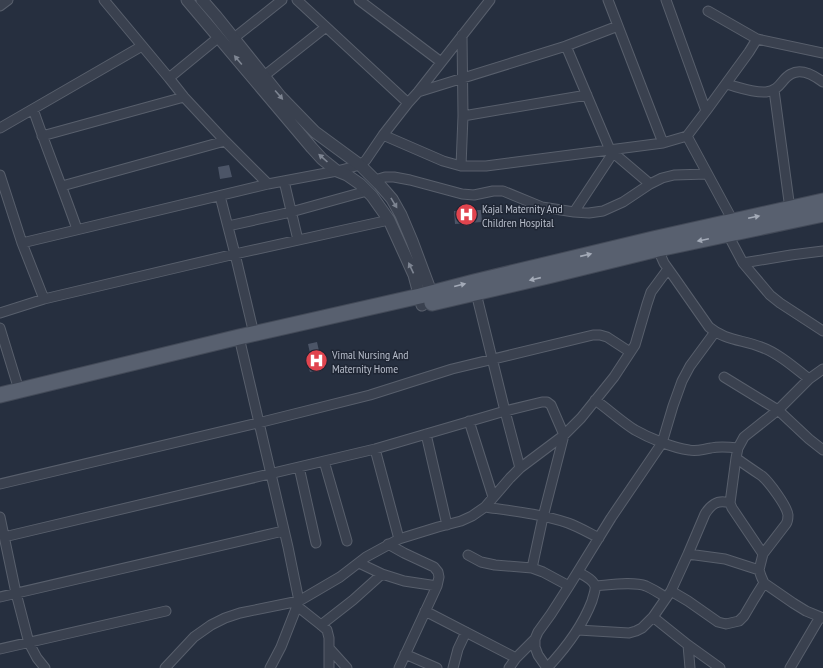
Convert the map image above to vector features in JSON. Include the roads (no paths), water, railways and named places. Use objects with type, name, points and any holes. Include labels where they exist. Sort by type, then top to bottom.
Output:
[{"type":"main road","points":[[0,395],[427,299],[728,227],[823,201]]},
{"type":"main road","points":[[728,227],[823,214]]},
{"type":"main road","points":[[427,299],[476,292],[548,276],[656,244]]},
{"type":"main road","points":[[0,404],[245,339]]},
{"type":"street","points":[[0,6],[8,0]]},
{"type":"street","points":[[104,0],[184,97],[268,184]]},
{"type":"street","points":[[187,0],[312,148],[338,171],[360,184],[372,196],[388,220],[427,299]]},
{"type":"street","points":[[234,38],[282,0]]},
{"type":"street","points":[[297,0],[408,103]]},
{"type":"street","points":[[359,0],[441,62]]},
{"type":"street","points":[[22,242],[268,184],[338,171],[360,165],[366,160],[383,135],[490,0]]},
{"type":"street","points":[[608,0],[663,143]]},
{"type":"street","points":[[666,0],[706,111]]},
{"type":"street","points":[[207,2],[280,96],[315,132],[360,165],[392,199],[412,241],[427,299]]},
{"type":"street","points":[[708,11],[757,39],[823,53]]},
{"type":"street","points":[[418,92],[566,46],[618,26]]},
{"type":"street","points":[[264,76],[326,27]]},
{"type":"street","points":[[462,35],[462,166]]},
{"type":"street","points":[[169,78],[219,37]]},
{"type":"street","points":[[383,135],[443,161],[462,166],[486,166],[612,152],[663,143],[687,136],[757,39]]},
{"type":"street","points":[[0,128],[142,46]]},
{"type":"street","points":[[566,46],[612,152],[650,184]]},
{"type":"street","points":[[726,84],[749,91],[766,92],[774,90],[780,86],[789,74],[802,72],[812,75],[823,82]]},
{"type":"street","points":[[774,90],[790,209]]},
{"type":"street","points":[[463,116],[587,95]]},
{"type":"street","points":[[42,136],[184,97]]},
{"type":"street","points":[[33,109],[77,229]]},
{"type":"street","points":[[687,136],[707,174],[743,264],[770,295],[823,331]]},
{"type":"street","points":[[62,186],[225,141]]},
{"type":"street","points":[[574,212],[612,152]]},
{"type":"street","points":[[375,180],[385,177],[394,177],[462,194],[474,195],[493,191],[503,191],[542,207],[589,213],[603,211],[623,202],[662,178],[674,175],[707,174]]},
{"type":"street","points":[[0,175],[22,242],[44,299]]},
{"type":"street","points":[[284,181],[298,240]]},
{"type":"street","points":[[228,226],[291,212],[367,191]]},
{"type":"street","points":[[220,196],[235,254],[245,339],[258,423],[298,604],[281,647],[270,668]]},
{"type":"street","points":[[0,313],[44,299],[388,220]]},
{"type":"street","points":[[656,244],[668,269],[715,332],[727,338],[761,346],[771,351],[809,379]]},
{"type":"street","points":[[743,264],[823,251]]},
{"type":"street","points":[[165,668],[194,637],[211,625],[240,613],[298,604],[340,577],[366,557],[399,538],[461,522],[485,507],[520,468],[564,435],[581,418],[614,377],[635,345],[651,292],[668,269]]},
{"type":"street","points":[[476,292],[520,468]]},
{"type":"street","points":[[0,328],[19,390]]},
{"type":"street","points":[[509,668],[516,658],[535,639],[611,518],[662,443],[682,381],[690,366],[715,332]]},
{"type":"street","points":[[0,484],[370,395],[452,369],[593,335],[607,337],[630,352]]},
{"type":"street","points":[[763,554],[730,503],[738,448],[744,437],[778,410],[809,379],[823,369]]},
{"type":"street","points":[[724,377],[778,410],[823,450]]},
{"type":"street","points":[[595,400],[634,430],[662,443],[699,451],[720,447],[738,448]]},
{"type":"street","points":[[4,537],[375,449],[505,411],[547,402],[551,405],[564,435],[532,568]]},
{"type":"street","points":[[470,421],[493,497]]},
{"type":"street","points":[[426,434],[447,525]]},
{"type":"street","points":[[375,449],[399,538]]},
{"type":"street","points":[[736,458],[763,477],[786,508],[788,514],[786,524],[763,554],[759,570],[764,583],[794,604],[821,617],[790,668]]},
{"type":"street","points":[[324,461],[347,541]]},
{"type":"street","points":[[299,467],[316,543]]},
{"type":"street","points":[[578,630],[629,633],[642,628],[653,617],[668,594],[708,509],[720,501],[730,503]]},
{"type":"street","points":[[485,507],[544,517],[569,524],[599,538]]},
{"type":"street","points":[[0,517],[16,593],[29,643],[37,658],[45,668]]},
{"type":"street","points":[[0,596],[283,531]]},
{"type":"street","points":[[388,544],[434,567],[438,572],[439,577],[437,586],[399,668]]},
{"type":"street","points":[[688,554],[725,559],[759,570]]},
{"type":"street","points":[[468,555],[481,562],[495,565],[532,568],[543,572],[569,586]]},
{"type":"street","points":[[359,563],[382,574],[404,581],[437,586]]},
{"type":"street","points":[[535,639],[535,647],[538,655],[547,668],[567,646],[578,630],[594,594],[595,586],[593,582],[578,572]]},
{"type":"street","points":[[321,625],[353,600],[382,574]]},
{"type":"street","points":[[595,586],[632,584],[646,586],[688,601],[718,622],[726,624],[739,621],[744,616],[764,583]]},
{"type":"street","points":[[298,604],[327,630],[329,634],[329,668]]},
{"type":"street","points":[[0,649],[166,611]]},
{"type":"street","points":[[426,611],[516,658]]},
{"type":"street","points":[[653,617],[720,668]]},
{"type":"street","points":[[453,668],[458,649],[466,632]]},
{"type":"street","points":[[688,645],[690,668]]},
{"type":"street","points":[[329,648],[347,668]]},
{"type":"street","points":[[405,654],[437,668]]},
{"type":"place","name":"Kajal Maternity And Children Hospital","points":[[467,215]]},
{"type":"place","name":"Vimal Nursing And Maternity Home","points":[[316,361]]}]
